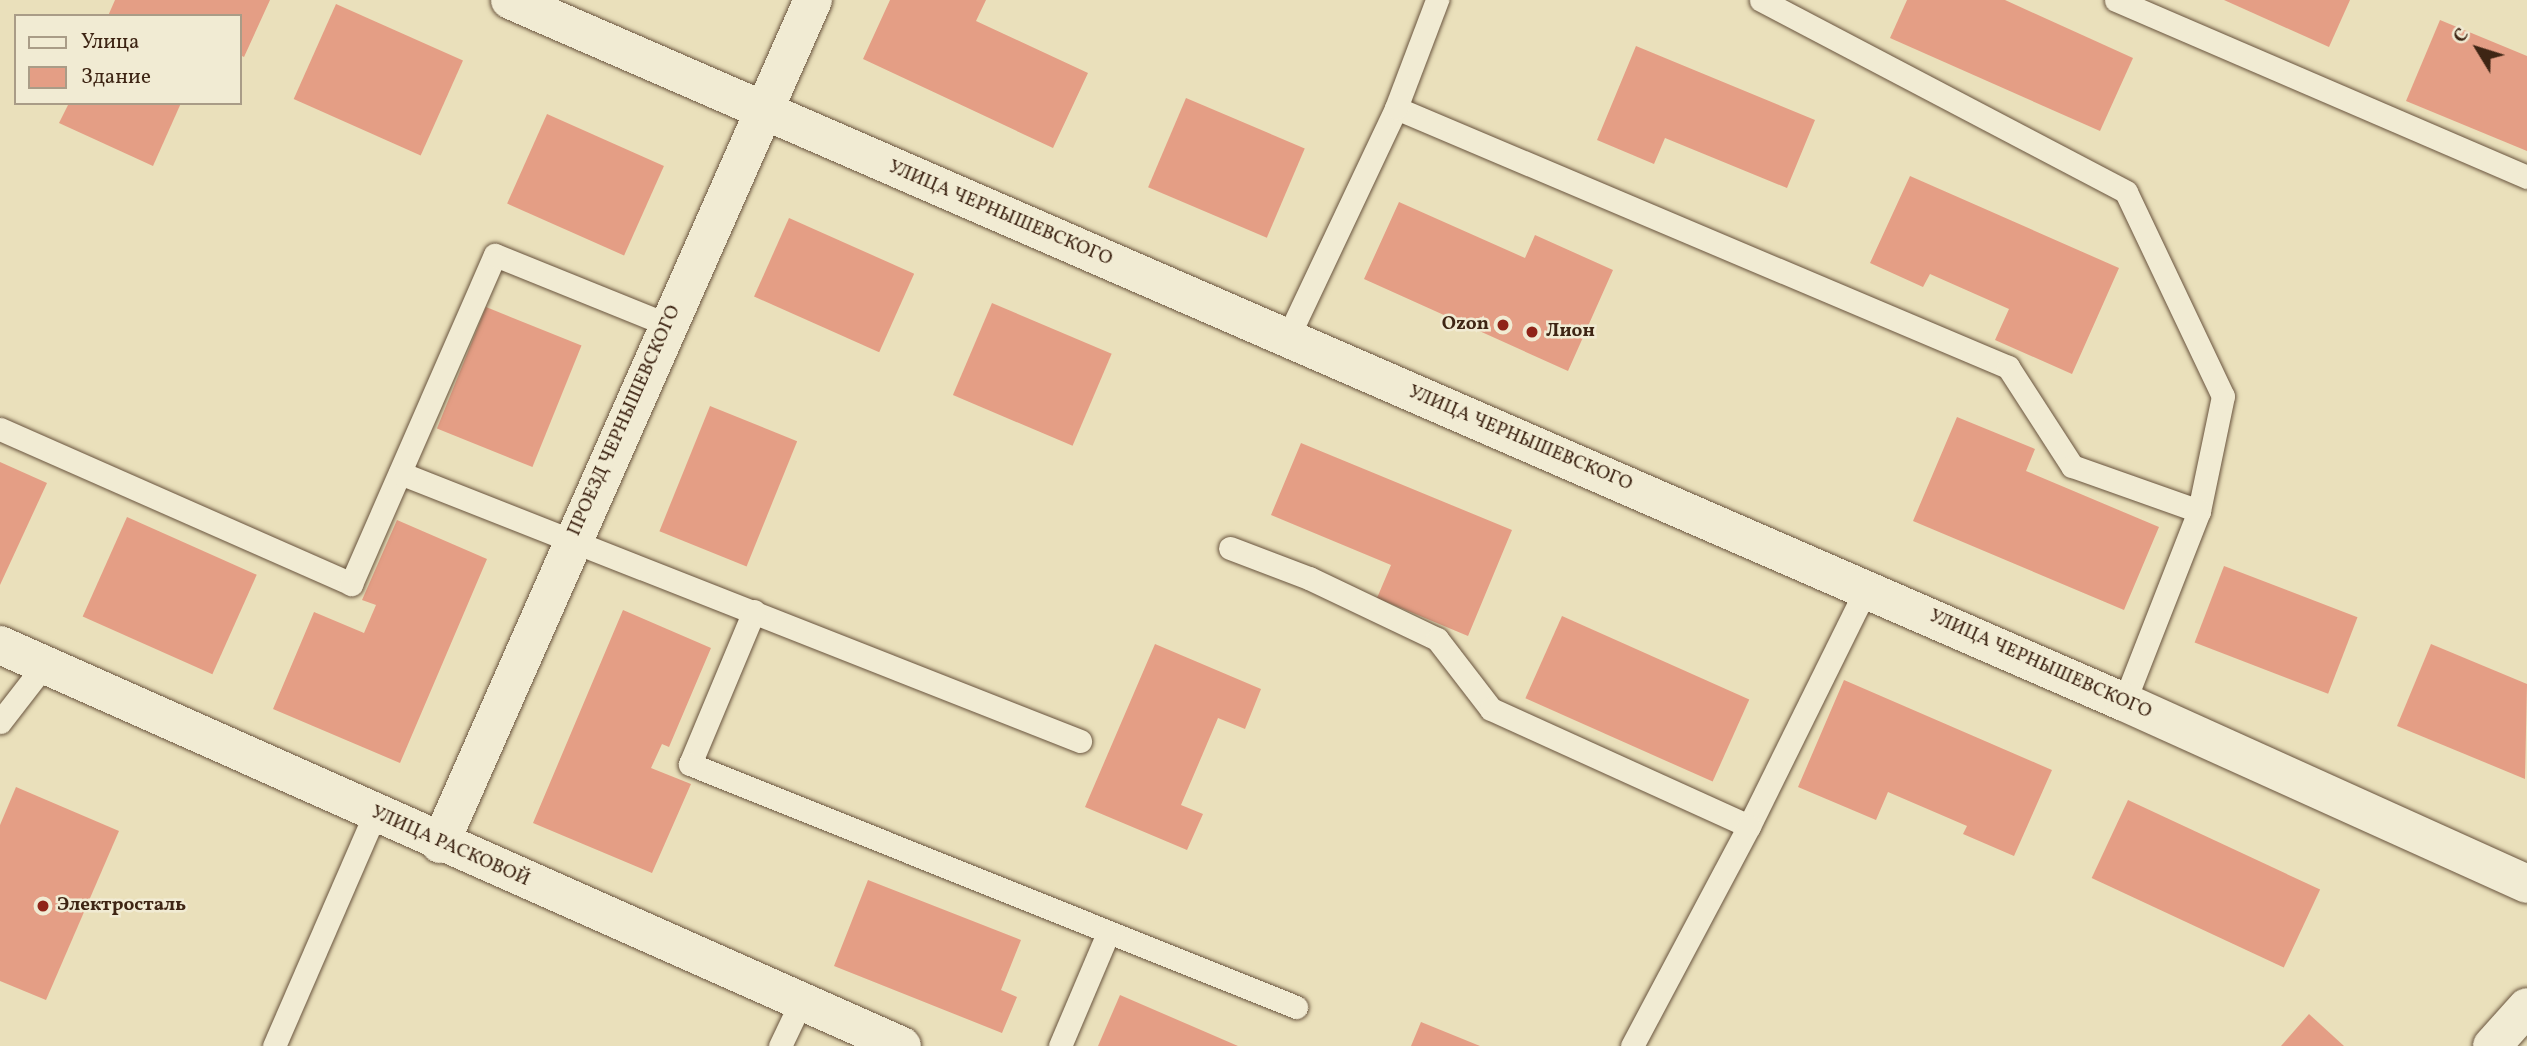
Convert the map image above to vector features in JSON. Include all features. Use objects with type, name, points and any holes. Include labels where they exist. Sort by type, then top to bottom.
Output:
[{"type":"street","name":"УЛИЦА ЧЕРНЫШЕВСКОГО","points":[[510,0],[2124,702],[2527,884]]},
{"type":"street","name":"ПРОЕЗД ЧЕРНЫШЕВСКОГО","points":[[440,844],[571,542],[813,0]]},
{"type":"street","name":"УЛИЦА РАСКОВОЙ","points":[[0,645],[440,844],[902,1046]]},
{"type":"street","points":[[2492,1046],[2527,1007]]},
{"type":"lane","points":[[1287,339],[1396,108],[1437,0]]},
{"type":"lane","points":[[1761,0],[2126,192],[2222,396],[2199,511],[2124,702]]},
{"type":"lane","points":[[2116,0],[2527,177]]},
{"type":"lane","points":[[1396,108],[2008,367],[2072,466],[2199,511]]},
{"type":"lane","points":[[0,429],[351,584],[495,255],[668,325]]},
{"type":"lane","points":[[400,473],[1080,741]]},
{"type":"lane","points":[[1230,548],[1309,578],[1437,639],[1491,709],[1749,826]]},
{"type":"lane","points":[[1632,1046],[1749,826],[1866,589]]},
{"type":"lane","points":[[754,611],[690,764],[1296,1007]]},
{"type":"lane","points":[[0,722],[45,664]]},
{"type":"lane","points":[[274,1046],[375,814]]},
{"type":"lane","points":[[1059,1046],[1108,933]]},
{"type":"lane","points":[[780,1046],[801,1002]]},
{"type":"building","points":[[115,0],[270,0],[244,57],[242,14],[109,14]]},
{"type":"building","points":[[890,0],[986,0],[976,21],[1088,73],[1053,148],[863,59]]},
{"type":"building","points":[[1907,0],[2005,0],[2133,58],[2100,131],[1890,38]]},
{"type":"building","points":[[2224,0],[2350,0],[2329,47]]},
{"type":"building","points":[[336,4],[463,61],[421,156],[294,99]]},
{"type":"building","points":[[2440,20],[2527,56],[2527,151],[2406,101]]},
{"type":"building","points":[[1636,46],[1815,120],[1787,188],[1665,138],[1654,164],[1597,140]]},
{"type":"building","points":[[1186,98],[1305,148],[1267,238],[1148,187]]},
{"type":"building","points":[[68,105],[180,105],[153,166],[59,123]]},
{"type":"building","points":[[547,114],[664,166],[624,256],[507,204]]},
{"type":"building","points":[[1910,176],[2119,268],[2072,374],[1995,340],[2009,309],[1930,274],[1923,287],[1870,263]]},
{"type":"building","points":[[1399,202],[1525,258],[1535,235],[1613,270],[1568,371],[1364,279]]},
{"type":"building","points":[[789,218],[914,274],[879,352],[754,297]]},
{"type":"building","points":[[992,303],[1112,354],[1073,446],[953,395]]},
{"type":"building","points":[[486,307],[581,346],[532,467],[437,428]]},
{"type":"building","points":[[710,406],[797,441],[747,566],[659,531]]},
{"type":"building","points":[[1957,417],[2035,449],[2026,471],[2159,527],[2124,610],[1913,521]]},
{"type":"building","points":[[1301,443],[1512,530],[1468,636],[1377,598],[1391,565],[1271,515]]},
{"type":"building","points":[[0,462],[47,483],[0,585]]},
{"type":"building","points":[[127,517],[257,575],[212,674],[83,617]]},
{"type":"building","points":[[397,520],[487,559],[400,763],[273,709],[314,612],[364,633],[376,605],[362,600]]},
{"type":"building","points":[[2224,566],[2358,617],[2328,694],[2195,643]]},
{"type":"building","points":[[623,610],[711,648],[669,747],[662,744],[651,768],[691,784],[652,873],[533,823]]},
{"type":"building","points":[[1562,616],[1749,699],[1713,782],[1525,698]]},
{"type":"building","points":[[1155,644],[1261,689],[1245,729],[1218,718],[1181,805],[1203,814],[1187,850],[1085,807]]},
{"type":"building","points":[[2431,644],[2527,684],[2525,779],[2397,726]]},
{"type":"building","points":[[1844,680],[2052,770],[2014,856],[1963,834],[1967,826],[1888,792],[1876,820],[1798,787]]},
{"type":"building","name":"Электросталь","points":[[16,787],[119,831],[46,1000],[0,981],[0,825]]},
{"type":"building","points":[[2128,800],[2320,890],[2284,968],[2092,878]]},
{"type":"building","points":[[868,880],[1021,940],[1001,990],[1017,997],[1002,1033],[834,966]]},
{"type":"building","points":[[1120,995],[1238,1046],[1098,1046]]},
{"type":"building","points":[[2309,1014],[2344,1046],[2281,1046]]},
{"type":"building","points":[[1421,1022],[1480,1046],[1411,1046]]},
{"type":"place","name":"Ozon","points":[[1503,325]]},
{"type":"place","name":"Лион","points":[[1532,332]]},
{"type":"place","name":"Электросталь","points":[[43,906]]}]
